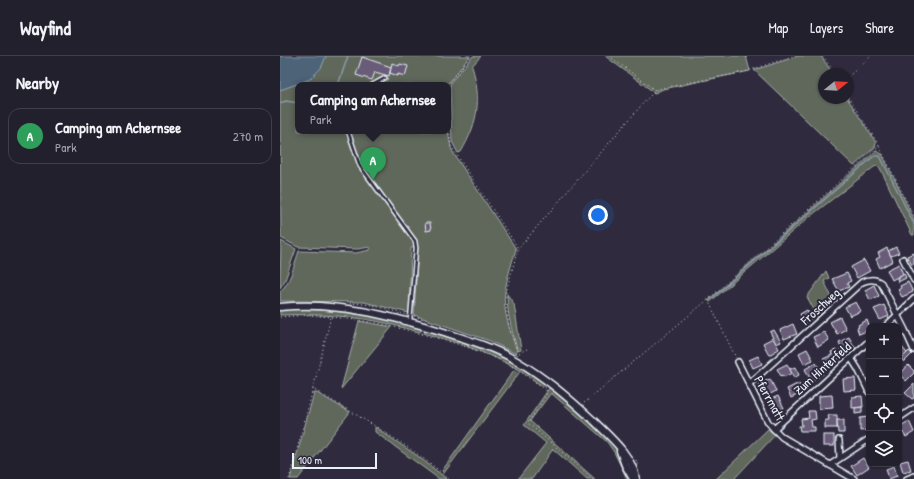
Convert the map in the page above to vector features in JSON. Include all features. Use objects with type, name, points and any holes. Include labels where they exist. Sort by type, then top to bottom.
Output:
[{"type":"street","points":[[903,259],[914,280]]},
{"type":"street","name":"Froschweg","points":[[749,384],[862,282],[867,280],[877,280],[881,282],[897,316]]},
{"type":"street","points":[[889,323],[914,299]]},
{"type":"street","points":[[280,307],[315,306],[341,308],[410,321],[472,341],[516,360],[550,383],[606,432],[629,460],[633,467],[636,479]]},
{"type":"street","points":[[897,316],[914,350]]},
{"type":"street","name":"Zum Hinterfeld","points":[[774,429],[866,344]]},
{"type":"street","points":[[851,358],[866,386]]},
{"type":"street","name":"Pferrmatt","points":[[738,362],[768,422],[774,429],[782,436],[854,479]]},
{"type":"street","points":[[902,416],[914,408]]},
{"type":"street","points":[[839,440],[840,458]]},
{"type":"street","points":[[830,465],[866,441]]},
{"type":"street","points":[[619,448],[625,465],[633,479]]},
{"type":"street","points":[[907,479],[914,476]]},
{"type":"lane","points":[[378,82],[386,78]]},
{"type":"lane","points":[[349,134],[360,166],[415,241],[416,248],[410,321]]},
{"type":"path","points":[[450,82],[471,56]]},
{"type":"path","points":[[609,56],[656,90]]},
{"type":"path","points":[[527,349],[518,353],[509,326],[506,306],[506,292],[518,249],[646,100],[656,90],[744,72],[793,56]]},
{"type":"path","points":[[823,56],[831,68]]},
{"type":"path","points":[[854,72],[872,56]]},
{"type":"path","points":[[852,104],[879,146],[914,216]]},
{"type":"path","points":[[451,134],[452,146],[518,249]]},
{"type":"path","points":[[579,408],[708,300],[879,146]]},
{"type":"path","points":[[708,300],[738,362]]},
{"type":"path","points":[[280,317],[308,315],[331,317],[378,323],[422,334],[478,351],[503,362],[518,370],[546,389]]},
{"type":"path","points":[[289,479],[331,317]]},
{"type":"path","points":[[422,334],[424,326]]},
{"type":"path","points":[[550,383],[546,389],[548,392],[547,394],[528,423],[593,479]]},
{"type":"path","points":[[313,389],[383,430],[449,479]]},
{"type":"green space","points":[[326,56],[470,56],[449,82],[302,82],[310,79],[321,68]]},
{"type":"green space","points":[[473,56],[481,56],[472,66],[477,90],[477,111],[475,121],[467,141],[461,152],[458,153],[452,142],[451,82]]},
{"type":"green space","points":[[605,56],[746,56],[750,71],[663,89],[655,93]]},
{"type":"green space","points":[[798,56],[821,56],[829,68],[818,68],[818,104],[851,104],[876,143],[875,147],[854,166],[754,70]]},
{"type":"green space","points":[[295,84],[295,134],[449,134],[451,148],[454,154],[516,249],[507,280],[504,299],[506,314],[517,351],[516,354],[490,341],[414,315],[418,247],[411,248],[409,313],[364,302],[280,301],[280,291],[287,284],[299,251],[356,253],[370,250],[370,247],[358,249],[298,247],[281,238],[280,90]]},
{"type":"green space","points":[[876,151],[882,154],[914,219],[914,235],[912,235],[880,168],[877,166],[808,218],[710,302],[709,300]]},
{"type":"green space","points":[[281,241],[296,249],[285,280],[280,288]]},
{"type":"green space","points":[[826,271],[829,278],[824,281],[834,302],[818,317],[807,297]]},
{"type":"green space","points":[[507,294],[514,304],[521,350],[518,351],[510,323]]},
{"type":"green space","points":[[280,309],[325,310],[354,313],[413,325],[419,327],[421,331],[419,332],[376,321],[352,317],[280,315]]},
{"type":"green space","points":[[359,321],[392,327],[341,389]]},
{"type":"green space","points":[[425,330],[460,340],[490,351],[533,374],[547,384],[546,386],[542,386],[520,370],[496,358],[464,345],[424,333]]},
{"type":"green space","points":[[514,370],[519,373],[444,473],[442,471]]},
{"type":"green space","points":[[550,387],[585,416],[613,445],[619,454],[629,479],[627,479],[614,452],[607,442],[551,393],[530,421],[595,479],[587,479],[553,449],[532,479],[518,479],[546,443],[524,425]]},
{"type":"green space","points":[[314,393],[317,393],[350,412],[298,479],[290,479]]},
{"type":"green space","points":[[375,427],[419,457],[447,479],[439,479],[375,432]]},
{"type":"green space","points":[[768,429],[775,435],[734,479],[716,479]]},
{"type":"water","points":[[280,56],[326,56],[321,68],[310,79],[302,82],[295,82],[295,84],[280,90]]},
{"type":"building","points":[[362,57],[391,67],[389,76],[375,72],[372,80],[356,75]]},
{"type":"building","points":[[392,63],[399,66],[400,64],[408,66],[405,76],[398,74],[398,76],[390,73]]},
{"type":"building","points":[[425,223],[430,223],[431,230],[426,231]]},
{"type":"building","points":[[896,247],[899,253],[891,256],[888,251]]},
{"type":"building","points":[[887,248],[893,261],[880,268],[876,259],[880,257],[878,253]]},
{"type":"building","points":[[914,253],[914,264],[912,265],[907,256]]},
{"type":"building","points":[[864,260],[870,271],[857,278],[851,267]]},
{"type":"building","points":[[899,264],[903,274],[892,280],[887,270]]},
{"type":"building","points":[[847,273],[851,281],[847,283],[849,287],[839,291],[832,279]]},
{"type":"building","points":[[904,273],[906,278],[898,282],[897,278]]},
{"type":"building","points":[[908,282],[913,292],[902,297],[898,290],[901,288],[900,286]]},
{"type":"building","points":[[874,285],[879,296],[870,300],[865,290]]},
{"type":"building","points":[[856,302],[861,311],[850,316],[845,307]]},
{"type":"building","points":[[884,305],[889,316],[880,320],[874,309]]},
{"type":"building","points":[[807,310],[812,318],[804,323],[800,314]]},
{"type":"building","points":[[840,317],[846,329],[837,334],[830,322]]},
{"type":"building","points":[[867,320],[868,323],[866,323],[866,331],[859,334],[857,328],[859,327],[858,325]]},
{"type":"building","points":[[793,324],[797,334],[784,339],[780,330]]},
{"type":"building","points":[[774,330],[781,342],[776,344],[770,332]]},
{"type":"building","points":[[824,332],[829,340],[818,347],[813,337]]},
{"type":"building","points":[[849,337],[855,348],[843,354],[839,342]]},
{"type":"building","points":[[773,338],[779,349],[769,355],[763,343]]},
{"type":"building","points":[[902,347],[907,353],[902,358]]},
{"type":"building","points":[[807,349],[813,360],[804,364],[799,353]]},
{"type":"building","points":[[836,350],[840,358],[827,367],[823,359],[832,355],[831,352]]},
{"type":"building","points":[[909,351],[912,354],[904,362],[902,358]]},
{"type":"building","points":[[758,356],[762,364],[753,368],[749,360]]},
{"type":"building","points":[[816,363],[818,367],[820,367],[823,374],[811,381],[805,369]]},
{"type":"building","points":[[787,364],[792,373],[784,377],[783,375],[781,376],[777,369]]},
{"type":"building","points":[[908,365],[914,371],[914,373],[906,381],[902,377],[902,372]]},
{"type":"building","points":[[795,367],[799,375],[794,378],[790,369]]},
{"type":"building","points":[[855,378],[856,390],[844,391],[843,379]]},
{"type":"building","points":[[770,379],[776,391],[765,397],[759,384]]},
{"type":"building","points":[[799,383],[803,392],[791,398],[787,389]]},
{"type":"building","points":[[914,384],[914,398],[912,399],[905,393]]},
{"type":"building","points":[[832,395],[833,408],[819,409],[819,396]]},
{"type":"building","points":[[778,396],[784,408],[776,412],[769,400]]},
{"type":"building","points":[[862,396],[863,407],[852,408],[852,397]]},
{"type":"building","points":[[862,407],[862,413],[855,414],[855,408]]},
{"type":"building","points":[[808,411],[815,411],[816,419],[811,420],[812,427],[815,427],[815,431],[800,431],[799,426],[802,426],[801,419],[809,418]]},
{"type":"building","points":[[828,415],[837,415],[837,428],[825,428],[825,420],[829,420]]},
{"type":"building","points":[[866,417],[866,430],[860,431],[860,418]]},
{"type":"building","points":[[837,420],[844,420],[844,433],[838,433]]},
{"type":"building","points":[[909,421],[914,432],[906,437],[902,431],[902,425]]},
{"type":"building","points":[[823,435],[834,435],[834,446],[823,446]]},
{"type":"building","points":[[863,458],[866,462],[866,467],[869,467],[857,475],[851,466]]},
{"type":"building","points":[[908,460],[911,470],[903,472],[902,462]]},
{"type":"building","points":[[894,467],[897,476],[889,479],[886,469]]},
{"type":"waterway","points":[[339,82],[348,56]]},
{"type":"waterway","points":[[280,103],[286,101],[295,102]]},
{"type":"waterway","points":[[711,299],[874,156],[880,156],[914,224]]},
{"type":"place","name":"Camping am Achernsee","points":[[373,180]]}]
